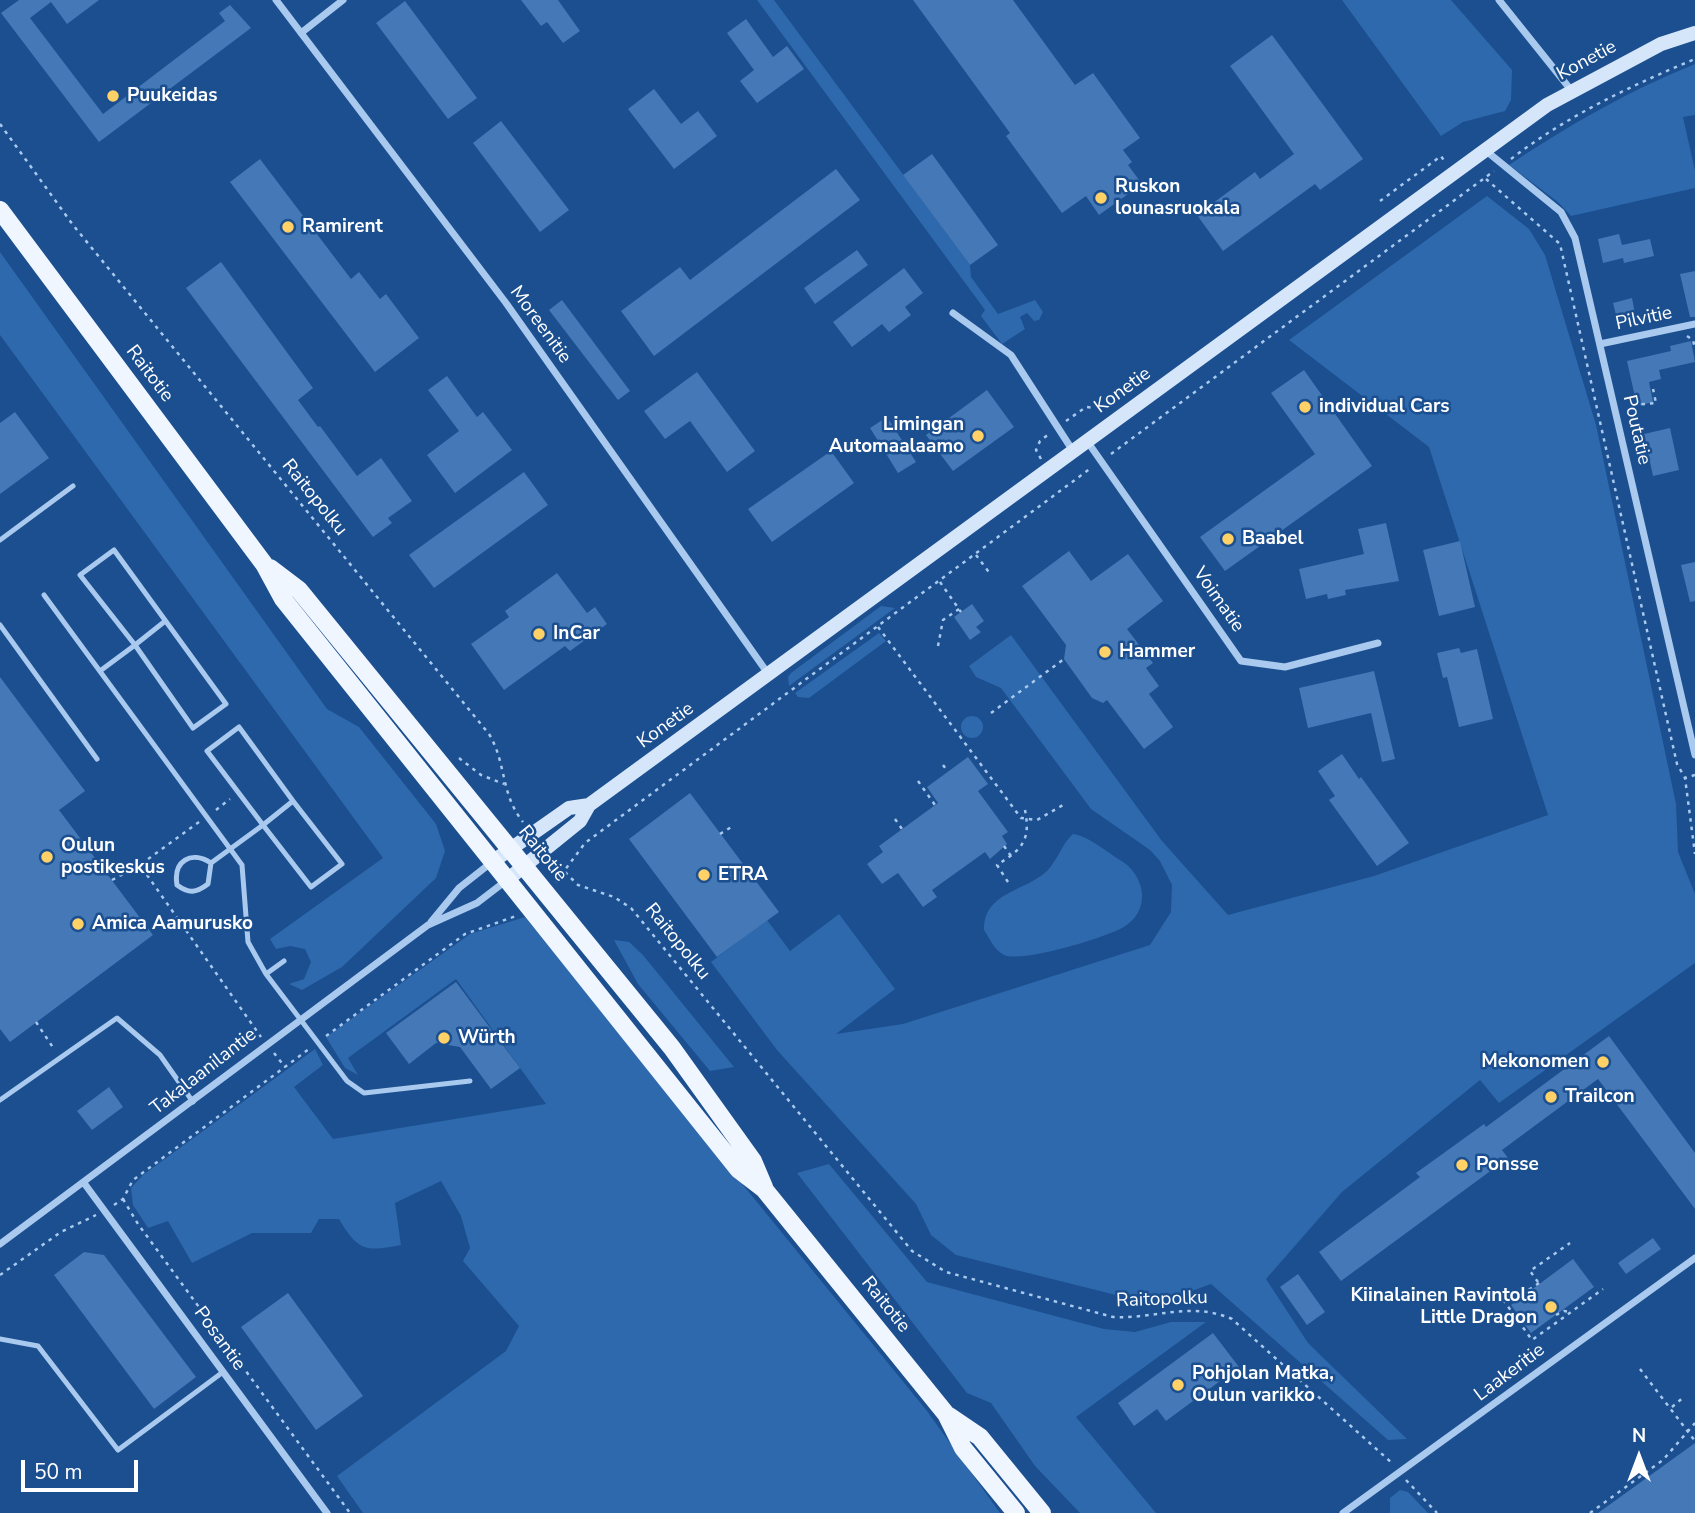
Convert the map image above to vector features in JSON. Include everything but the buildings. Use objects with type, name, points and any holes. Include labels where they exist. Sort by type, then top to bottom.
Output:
[{"type":"main road","name":"Raitotie","points":[[0,210],[264,564],[283,598],[738,1169],[764,1189],[946,1414],[963,1448],[1016,1513]]},
{"type":"main road","name":"Raitotie","points":[[264,564],[299,590],[673,1048],[754,1161],[764,1189]]},
{"type":"main road","name":"Raitotie","points":[[946,1414],[980,1437],[1042,1513]]},
{"type":"street","name":"Moreenitie","points":[[276,0],[506,303],[770,676]]},
{"type":"street","points":[[301,33],[344,0]]},
{"type":"street","points":[[1499,0],[1571,90]]},
{"type":"street","name":"Konetie","points":[[507,880],[546,852],[580,821],[589,805],[770,676],[1484,150],[1571,90],[1661,44],[1695,33]]},
{"type":"street","name":"Poutatie","points":[[1484,150],[1553,205],[1572,228],[1695,755]]},
{"type":"street","points":[[953,313],[1011,355],[1074,452]]},
{"type":"street","name":"Pilvitie","points":[[1600,344],[1695,324]]},
{"type":"street","name":"Voimatie","points":[[1087,441],[1241,661],[1285,667],[1378,643]]},
{"type":"street","name":"Konetie","points":[[492,862],[569,808],[589,805]]},
{"type":"street","name":"Takalaanilantie","points":[[428,925],[459,888],[492,862]]},
{"type":"street","name":"Takalaanilantie","points":[[0,1244],[428,925],[477,903],[507,880]]},
{"type":"street","name":"Posantie","points":[[84,1183],[327,1513]]},
{"type":"street","name":"Laakeritie","points":[[1343,1513],[1695,1258]]},
{"type":"lane","points":[[0,540],[73,486]]},
{"type":"lane","points":[[114,550],[226,704],[193,728],[135,645],[80,575],[114,550]]},
{"type":"lane","points":[[44,595],[242,865],[248,942],[266,974],[347,1081],[364,1093],[470,1081]]},
{"type":"lane","points":[[100,671],[164,622]]},
{"type":"lane","points":[[0,625],[97,759]]},
{"type":"lane","points":[[239,727],[293,801],[342,864],[311,887],[207,751],[239,727]]},
{"type":"lane","points":[[211,863],[202,857],[189,857],[179,864],[175,874],[177,885],[185,891],[197,892],[208,884],[211,863],[293,801]]},
{"type":"lane","points":[[266,974],[284,961]]},
{"type":"lane","points":[[0,1100],[117,1018],[160,1055],[193,1102]]},
{"type":"lane","points":[[0,1339],[38,1346],[118,1450],[223,1372]]},
{"type":"path","points":[[545,892],[585,843],[1502,165],[1577,115],[1633,85],[1695,59]]},
{"type":"path","name":"Raitopolku","points":[[0,124],[73,225],[489,734],[496,746],[508,801],[531,833]]},
{"type":"path","points":[[1380,201],[1441,156],[1453,173]]},
{"type":"path","points":[[1485,178],[1560,244],[1677,764],[1685,778],[1695,854]]},
{"type":"path","points":[[1687,336],[1693,340],[1695,349]]},
{"type":"path","points":[[1633,405],[1656,403],[1652,384]]},
{"type":"path","points":[[976,555],[990,575]]},
{"type":"path","points":[[938,646],[943,620],[960,610],[940,582]]},
{"type":"path","points":[[878,627],[1014,810],[1027,820],[1037,820],[1063,805]]},
{"type":"path","points":[[990,713],[1064,659]]},
{"type":"path","points":[[453,754],[481,775],[504,784]]},
{"type":"path","points":[[943,765],[948,772]]},
{"type":"path","points":[[1685,778],[1695,775]]},
{"type":"path","points":[[918,781],[935,805]]},
{"type":"path","points":[[112,880],[140,865],[239,793]]},
{"type":"path","points":[[1008,882],[997,865],[1021,848],[1027,820],[1025,810]]},
{"type":"path","points":[[895,819],[902,829]]},
{"type":"path","points":[[720,834],[733,826]]},
{"type":"path","points":[[1004,846],[1011,856]]},
{"type":"path","name":"Raitopolku","points":[[546,852],[563,873],[578,885],[614,897],[631,908],[912,1251],[930,1265],[946,1272],[1113,1317],[1135,1318],[1201,1309],[1232,1319],[1385,1456],[1437,1513]]},
{"type":"path","points":[[140,865],[285,1067]]},
{"type":"path","points":[[0,1275],[61,1232],[105,1211],[123,1199],[133,1180],[465,934],[502,923],[527,907]]},
{"type":"path","points":[[36,1022],[60,1057]]},
{"type":"path","points":[[123,1199],[138,1224],[350,1513]]},
{"type":"path","points":[[1570,1243],[1530,1272],[1539,1283],[1524,1293],[1521,1289],[1504,1301],[1532,1340],[1603,1289]]},
{"type":"path","points":[[1516,1292],[1520,1298]]},
{"type":"path","points":[[1556,1315],[1572,1312]]},
{"type":"path","points":[[1640,1370],[1658,1397],[1672,1407],[1695,1441]]},
{"type":"path","points":[[1672,1407],[1685,1396]]},
{"type":"path","points":[[1590,1513],[1662,1460],[1695,1423]]},
{"type":"shaded area","points":[[757,0],[774,0],[970,265],[971,277],[998,314],[1035,300],[1043,312],[1039,320],[1034,321],[1027,313],[1020,317],[1025,329],[1002,344],[981,316],[985,310]]},
{"type":"shaded area","points":[[1342,0],[1451,0],[1512,70],[1511,100],[1505,111],[1463,122],[1441,136]]},
{"type":"shaded area","points":[[1695,64],[1695,115],[1683,117],[1695,171],[1695,188],[1571,216],[1558,202],[1509,165],[1599,110]]},
{"type":"shaded area","points":[[1487,196],[1529,229],[1545,255],[1596,425],[1676,804],[1678,852],[1695,894],[1695,963],[1499,1103],[1480,1080],[1342,1192],[1266,1279],[1308,1343],[1407,1439],[1388,1440],[1211,1284],[1186,1293],[1132,1299],[956,1255],[931,1235],[916,1204],[777,1050],[711,962],[767,920],[790,951],[839,914],[895,989],[836,1034],[903,1024],[1150,945],[1171,912],[1172,885],[1160,861],[1150,850],[1091,809],[1001,688],[976,677],[969,666],[1011,635],[1162,841],[1228,915],[1374,876],[1548,815],[1429,447],[1289,340]]},
{"type":"shaded area","points":[[0,252],[327,709],[359,727],[436,824],[445,851],[436,878],[342,967],[302,990],[289,984],[304,979],[311,962],[305,949],[290,946],[276,949],[270,939],[383,858],[0,335]]},
{"type":"shaded area","points":[[881,606],[895,608],[789,686],[788,677],[791,673]]},
{"type":"shaded area","points":[[879,633],[886,641],[809,698],[798,697],[795,693]]},
{"type":"shaded area","points":[[972,716],[980,719],[983,727],[980,735],[972,738],[964,735],[961,727],[964,719]]},
{"type":"shaded area","points":[[1073,834],[1097,845],[1129,867],[1140,884],[1142,894],[1138,913],[1122,928],[1098,938],[1028,956],[1004,955],[984,930],[991,907],[1048,870]]},
{"type":"shaded area","points":[[525,917],[927,1411],[1000,1513],[363,1513],[337,1476],[506,1351],[519,1326],[463,1261],[470,1248],[461,1216],[441,1181],[395,1203],[401,1245],[364,1247],[352,1238],[339,1219],[319,1219],[311,1233],[252,1233],[192,1263],[168,1221],[148,1228],[133,1205],[131,1188],[143,1175],[315,1049],[323,1065],[294,1087],[333,1139],[546,1104],[456,979],[348,1058],[358,1075],[345,1068],[326,1037],[470,934]]},
{"type":"shaded area","points":[[614,940],[629,942],[643,955],[734,1067],[710,1071],[638,984]]},
{"type":"shaded area","points":[[829,1164],[927,1282],[1104,1329],[1135,1332],[1171,1322],[1206,1322],[1076,1417],[1156,1513],[1080,1513],[1035,1466],[991,1403],[967,1393],[797,1173]]},
{"type":"shaded area","points":[[1400,1490],[1408,1492],[1428,1513],[1390,1513],[1390,1498]]},
{"type":"place","name":"Puukeidas","points":[[113,96]]},
{"type":"place","name":"Ruskon lounasruokala","points":[[1101,198]]},
{"type":"place","name":"Ramirent","points":[[288,227]]},
{"type":"place","name":"individual Cars","points":[[1305,407]]},
{"type":"place","name":"Limingan Automaalaamo","points":[[978,436]]},
{"type":"place","name":"Baabel","points":[[1228,539]]},
{"type":"place","name":"InCar","points":[[539,634]]},
{"type":"place","name":"Hammer","points":[[1105,652]]},
{"type":"place","name":"Oulun postikeskus","points":[[47,857]]},
{"type":"place","name":"ETRA","points":[[704,875]]},
{"type":"place","name":"Amica Aamurusko","points":[[78,924]]},
{"type":"place","name":"Würth","points":[[444,1038]]},
{"type":"place","name":"Mekonomen","points":[[1603,1062]]},
{"type":"place","name":"Trailcon","points":[[1551,1097]]},
{"type":"place","name":"Ponsse","points":[[1462,1165]]},
{"type":"place","name":"Kiinalainen Ravintola Little Dragon","points":[[1551,1307]]},
{"type":"place","name":"Pohjolan Matka, Oulun varikko","points":[[1178,1385]]}]
